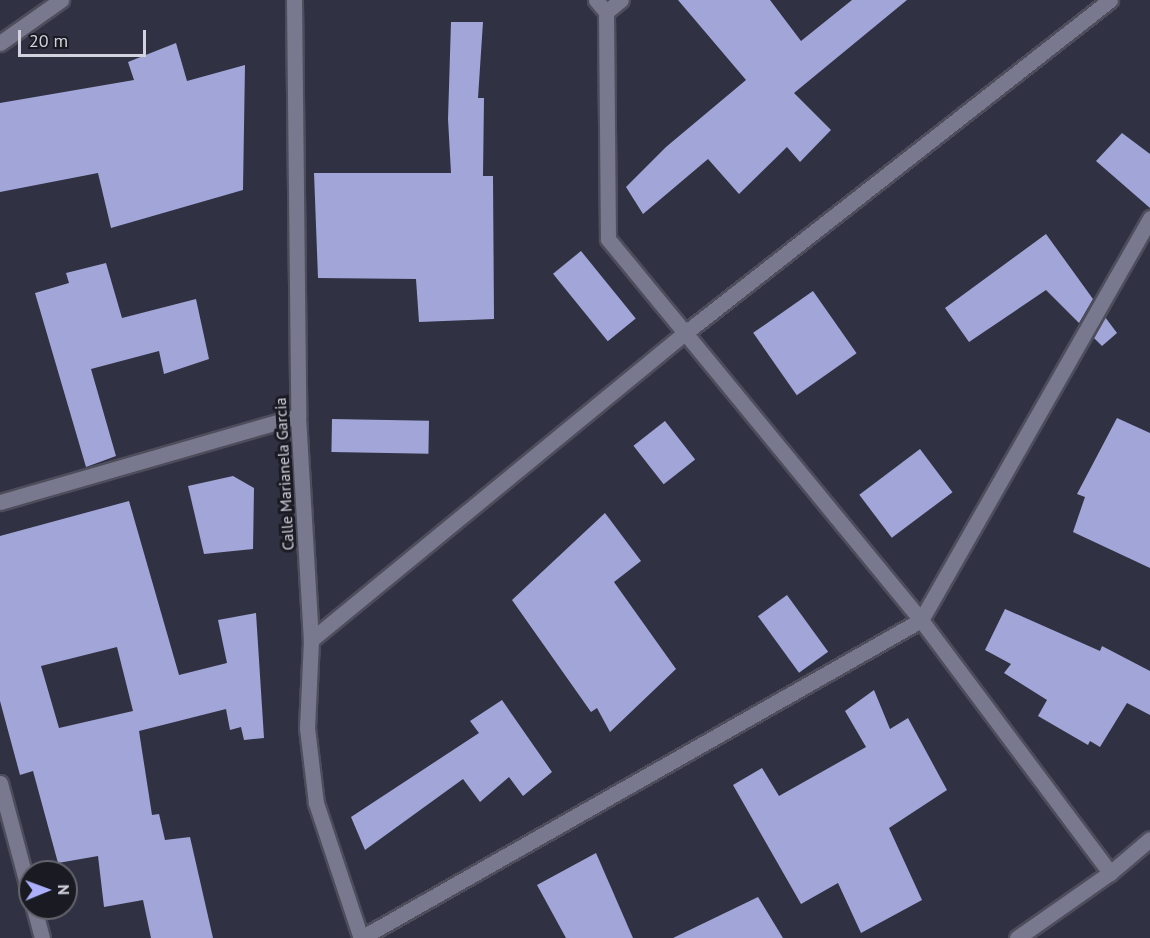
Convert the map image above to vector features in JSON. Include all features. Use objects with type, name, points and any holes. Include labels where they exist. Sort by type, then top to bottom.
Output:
[{"type":"street","points":[[0,43],[61,0]]},
{"type":"street","name":"Calle Marianela Garcia","points":[[294,0],[298,416],[311,640],[307,728],[316,803],[361,938]]},
{"type":"street","points":[[621,0],[601,6],[608,239],[921,620],[1110,873]]},
{"type":"street","points":[[311,640],[685,333],[1110,0]]},
{"type":"street","points":[[361,938],[921,620],[1150,218]]},
{"type":"street","points":[[0,502],[298,416]]},
{"type":"street","points":[[0,783],[21,860]]},
{"type":"street","points":[[1017,938],[1110,873],[1150,839]]},
{"type":"street","points":[[37,920],[42,938]]},
{"type":"building","points":[[678,0],[770,0],[801,41],[852,0],[907,0],[794,93],[831,130],[800,162],[787,147],[739,194],[708,159],[643,214],[626,187],[666,147],[746,80]]},
{"type":"building","points":[[451,22],[483,22],[478,98],[484,98],[483,176],[493,176],[494,319],[419,322],[416,279],[318,278],[314,173],[451,173],[448,119]]},
{"type":"building","points":[[176,43],[187,81],[245,65],[243,190],[111,228],[98,173],[0,192],[0,103],[134,80],[128,62]]},
{"type":"building","points":[[1122,133],[1150,154],[1150,208],[1096,161]]},
{"type":"building","points":[[1046,234],[1093,299],[1079,323],[1046,290],[969,342],[945,308]]},
{"type":"building","points":[[581,251],[636,319],[608,341],[553,274]]},
{"type":"building","points":[[106,263],[122,318],[196,299],[209,359],[164,374],[159,351],[91,369],[116,456],[86,467],[35,293],[69,283],[66,273]]},
{"type":"building","points":[[813,291],[857,353],[797,395],[753,333]]},
{"type":"building","points":[[1105,317],[1117,333],[1102,346],[1093,337]]},
{"type":"building","points":[[1117,418],[1150,433],[1150,568],[1073,532],[1085,497],[1077,494]]},
{"type":"building","points":[[332,419],[429,421],[428,454],[331,452]]},
{"type":"building","points":[[665,421],[695,460],[664,484],[633,446]]},
{"type":"building","points":[[920,449],[952,492],[892,538],[859,495]]},
{"type":"building","points":[[233,476],[254,488],[253,549],[204,554],[188,486]]},
{"type":"building","points":[[129,501],[179,675],[227,663],[218,620],[256,613],[264,738],[244,740],[241,727],[230,730],[226,709],[139,731],[152,815],[159,814],[165,840],[190,837],[213,938],[151,938],[143,900],[104,907],[98,856],[57,860],[33,771],[20,775],[0,701],[0,536]],"holes":[[[117,647],[133,711],[59,728],[41,666]]]},
{"type":"building","points":[[605,513],[641,561],[614,582],[676,669],[610,732],[597,708],[591,712],[512,600]]},
{"type":"building","points":[[787,595],[828,652],[799,673],[758,616]]},
{"type":"building","points":[[1005,609],[1100,651],[1102,646],[1150,671],[1150,715],[1127,703],[1100,747],[1090,741],[1088,745],[1038,716],[1047,700],[1004,673],[1011,664],[985,650]]},
{"type":"building","points":[[874,690],[890,729],[908,718],[947,790],[889,828],[922,900],[861,933],[838,883],[801,904],[733,785],[762,768],[779,796],[866,747],[845,711]]},
{"type":"building","points":[[502,700],[552,772],[523,796],[509,777],[480,802],[463,779],[365,850],[351,817],[479,733],[470,721]]},
{"type":"building","points":[[596,853],[633,938],[566,938],[537,885]]},
{"type":"building","points":[[758,897],[783,938],[673,938]]}]
